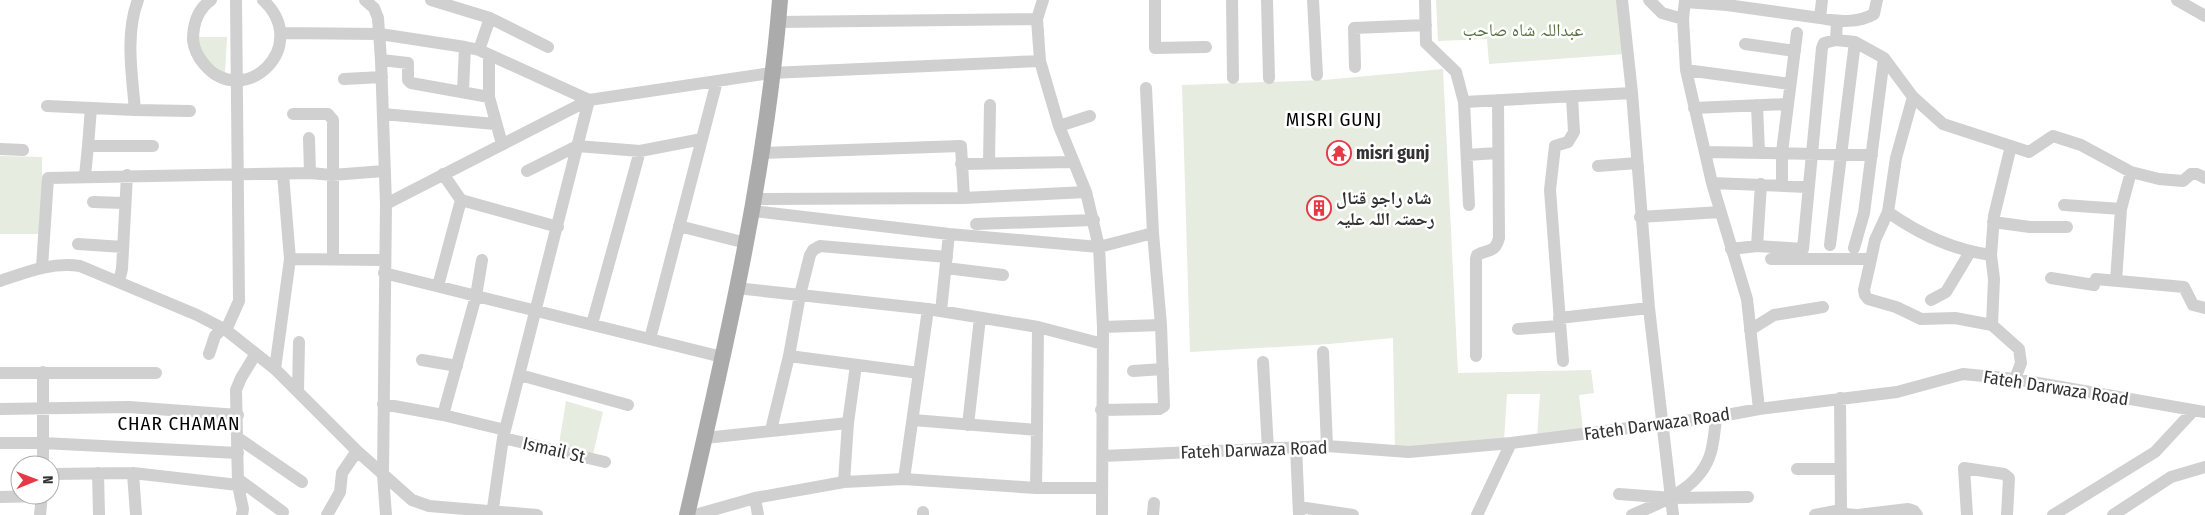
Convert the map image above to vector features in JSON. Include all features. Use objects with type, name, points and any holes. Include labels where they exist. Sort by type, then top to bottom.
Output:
[{"type":"main road","points":[[687,515],[754,205],[780,0]]},
{"type":"street","points":[[135,110],[131,37],[134,11],[138,0]]},
{"type":"street","points":[[211,0],[198,13],[193,28],[193,43],[198,58],[208,69],[221,77],[236,80],[251,78],[264,71],[274,61],[280,47],[281,33],[278,20],[272,8],[264,0]]},
{"type":"street","points":[[209,354],[215,336],[225,329],[239,301],[236,0]]},
{"type":"street","points":[[366,0],[377,13],[382,77],[386,204],[383,404],[383,475],[386,515]]},
{"type":"street","points":[[431,0],[490,18],[548,47]]},
{"type":"street","points":[[1043,0],[1037,18],[1040,61],[1059,126],[1086,192],[1099,247],[1103,327],[1101,410],[1103,456],[1102,515]]},
{"type":"street","points":[[1155,0],[1155,48],[1206,47]]},
{"type":"street","points":[[1232,0],[1233,78]]},
{"type":"street","points":[[1267,0],[1269,78]]},
{"type":"street","points":[[1313,0],[1317,75]]},
{"type":"street","points":[[1425,0],[1426,44],[1456,72],[1464,102],[1469,205]]},
{"type":"street","points":[[1622,0],[1632,93],[1640,217],[1649,308],[1673,515]]},
{"type":"street","points":[[1649,0],[1662,14],[1683,19]]},
{"type":"street","points":[[1820,18],[1822,0]]},
{"type":"street","points":[[1759,409],[1747,299],[1712,183],[1686,70],[1683,19],[1685,1],[1728,3],[1837,22],[1867,18],[1874,14],[1877,0]]},
{"type":"street","points":[[2182,1],[2205,16]]},
{"type":"street","points":[[490,18],[484,53],[489,97],[502,144]]},
{"type":"street","points":[[778,22],[1037,18]]},
{"type":"street","points":[[1836,40],[1837,22]]},
{"type":"street","points":[[1355,67],[1354,28],[1426,25]]},
{"type":"street","points":[[281,33],[380,34],[465,47],[484,53],[589,100]]},
{"type":"street","points":[[1782,185],[1782,152],[1797,33]]},
{"type":"street","points":[[1731,249],[1757,246],[1803,249],[1807,187],[1822,48],[1824,43],[1836,40],[1855,42],[1884,58],[1913,97],[1943,124],[2029,152],[2053,136],[2080,145],[2130,172],[2159,179],[2183,181],[2191,174],[2197,174],[2205,178]]},
{"type":"street","points":[[1830,245],[1855,42]]},
{"type":"street","points":[[1744,44],[1795,51]]},
{"type":"street","points":[[463,91],[465,47]]},
{"type":"street","points":[[1854,248],[1864,214],[1884,58]]},
{"type":"street","points":[[381,60],[408,63],[408,80],[411,83],[489,97]]},
{"type":"street","points":[[386,204],[589,100],[771,73],[1040,61]]},
{"type":"street","points":[[1686,70],[1790,84]]},
{"type":"street","points":[[344,79],[382,77]]},
{"type":"street","points":[[650,339],[717,81]]},
{"type":"street","points":[[1101,410],[1162,408],[1164,404],[1146,88]]},
{"type":"street","points":[[1464,102],[1632,93]]},
{"type":"street","points":[[1563,361],[1550,190],[1555,146],[1568,142],[1574,132],[1572,97]]},
{"type":"street","points":[[1913,97],[1896,158],[1888,212],[1875,240],[1864,290],[1868,299],[1896,307],[1921,319],[1955,318],[1992,325],[2019,349],[2020,363],[2015,379]]},
{"type":"street","points":[[492,513],[504,434],[537,311],[589,100]]},
{"type":"street","points":[[1476,356],[1476,259],[1477,255],[1492,250],[1497,246],[1499,238],[1498,100]]},
{"type":"street","points":[[1694,108],[1787,104]]},
{"type":"street","points":[[989,162],[990,105]]},
{"type":"street","points":[[1757,105],[1759,152]]},
{"type":"street","points":[[47,106],[190,111]]},
{"type":"street","points":[[86,176],[91,108]]},
{"type":"street","points":[[292,114],[328,114],[333,120],[333,258]]},
{"type":"street","points":[[383,114],[495,124]]},
{"type":"street","points":[[1059,126],[1090,116]]},
{"type":"street","points":[[309,138],[310,173]]},
{"type":"street","points":[[527,171],[577,146],[640,151],[702,139]]},
{"type":"street","points":[[88,146],[154,146]]},
{"type":"street","points":[[761,153],[961,146],[964,198]]},
{"type":"street","points":[[1992,325],[1994,279],[1991,255],[1993,222],[2010,146]]},
{"type":"street","points":[[0,149],[23,150]]},
{"type":"street","points":[[592,324],[640,151]]},
{"type":"street","points":[[1705,152],[1872,155]]},
{"type":"street","points":[[1467,155],[1497,153]]},
{"type":"street","points":[[961,164],[989,162],[1074,162]]},
{"type":"street","points":[[1598,166],[1637,163]]},
{"type":"street","points":[[42,267],[48,178],[127,175],[237,176],[310,173],[332,175],[384,171]]},
{"type":"street","points":[[2116,281],[2121,208],[2130,172]]},
{"type":"street","points":[[275,369],[290,259],[284,174]]},
{"type":"street","points":[[443,174],[461,200],[558,227]]},
{"type":"street","points":[[119,281],[127,175]]},
{"type":"street","points":[[1712,183],[1807,187]]},
{"type":"street","points":[[1757,246],[1761,184]]},
{"type":"street","points":[[754,205],[1086,192]]},
{"type":"street","points":[[438,286],[461,200]]},
{"type":"street","points":[[93,202],[124,203]]},
{"type":"street","points":[[754,205],[949,234],[1099,247],[1153,233]]},
{"type":"street","points":[[2064,205],[2121,208]]},
{"type":"street","points":[[1640,217],[1720,212]]},
{"type":"street","points":[[1888,212],[1913,230],[1945,244],[1970,252],[1991,255]]},
{"type":"street","points":[[976,224],[1094,220]]},
{"type":"street","points":[[1993,222],[2030,227],[2067,227]]},
{"type":"street","points":[[679,226],[746,243]]},
{"type":"street","points":[[904,479],[919,373],[946,262],[949,234]]},
{"type":"street","points":[[78,244],[123,247]]},
{"type":"street","points":[[771,430],[789,356],[800,295],[810,256],[814,250],[820,246],[946,262],[1003,275]]},
{"type":"street","points":[[1931,300],[1946,292],[1970,252]]},
{"type":"street","points":[[290,259],[333,258],[384,266],[438,286],[722,358]]},
{"type":"street","points":[[1771,259],[1870,259]]},
{"type":"street","points":[[443,415],[476,296],[482,260]]},
{"type":"street","points":[[0,281],[42,267],[67,264],[80,266],[119,281],[225,329],[255,355],[275,369],[357,451],[412,500],[421,504],[492,513],[537,515]]},
{"type":"street","points":[[2051,278],[2094,285],[2096,279],[2184,288],[2193,305],[2205,308]]},
{"type":"street","points":[[736,288],[935,310],[1038,327],[1103,344]]},
{"type":"street","points":[[1750,330],[1774,315],[1822,307]]},
{"type":"street","points":[[1518,329],[1649,308]]},
{"type":"street","points":[[968,424],[980,318]]},
{"type":"street","points":[[1103,327],[1161,325]]},
{"type":"street","points":[[1036,488],[1038,327]]},
{"type":"street","points":[[298,391],[299,342]]},
{"type":"street","points":[[1323,352],[1327,446]]},
{"type":"street","points":[[245,513],[238,482],[236,390],[255,355]]},
{"type":"street","points":[[789,356],[919,373]]},
{"type":"street","points":[[422,360],[457,366]]},
{"type":"street","points":[[1263,362],[1268,449]]},
{"type":"street","points":[[844,482],[848,423],[856,365]]},
{"type":"street","points":[[1133,371],[1163,369]]},
{"type":"street","points":[[43,372],[43,455]]},
{"type":"street","points":[[0,373],[156,373]]},
{"type":"street","name":"Fateh Darwaza Road","points":[[1103,456],[1327,446],[1409,452],[1511,443],[1716,417],[1840,398],[1897,392],[1963,374],[2015,379],[2200,411]]},
{"type":"street","points":[[520,375],[628,405]]},
{"type":"street","points":[[1840,398],[1839,469],[1841,510],[1845,514],[1857,515],[1908,509],[1914,511],[1917,515]]},
{"type":"street","name":"Ismail St","points":[[383,404],[443,415],[604,462]]},
{"type":"street","points":[[0,409],[129,407],[238,415]]},
{"type":"street","points":[[2053,515],[2155,452],[2200,411]]},
{"type":"street","points":[[1632,515],[1672,498],[1699,476],[1711,453],[1716,417]]},
{"type":"street","points":[[912,420],[1037,430]]},
{"type":"street","points":[[705,438],[848,423]]},
{"type":"street","points":[[238,438],[302,482]]},
{"type":"street","points":[[0,443],[43,443],[238,453]]},
{"type":"street","points":[[1477,515],[1511,443]]},
{"type":"street","points":[[1296,447],[1299,511],[1353,515]]},
{"type":"street","points":[[327,515],[340,492],[342,474],[357,451]]},
{"type":"street","points":[[2113,515],[2171,477],[2205,467]]},
{"type":"street","points":[[1967,515],[1964,468],[2004,474],[2009,478],[2007,515]]},
{"type":"street","points":[[1797,469],[1839,469]]},
{"type":"street","points":[[98,473],[99,515]]},
{"type":"street","points":[[133,473],[136,515]]},
{"type":"street","points":[[60,474],[133,473],[238,482],[284,512]]},
{"type":"street","points":[[694,515],[755,498],[844,482],[904,479],[1036,488],[1102,488]]},
{"type":"street","points":[[1620,494],[1672,498],[1748,497]]},
{"type":"street","points":[[755,498],[758,515]]},
{"type":"street","points":[[1816,515],[1841,510]]},
{"type":"green space","name":"عبداللہ شاہ صاحب","points":[[1436,0],[1617,0],[1625,54],[1489,64],[1487,39],[1438,41]]},
{"type":"green space","points":[[198,37],[227,37],[225,74],[201,55]]},
{"type":"green space","points":[[1443,69],[1458,373],[1591,370],[1594,393],[1579,395],[1583,430],[1537,438],[1540,394],[1507,394],[1504,440],[1395,448],[1393,338],[1329,344],[1190,352],[1182,85],[1324,80]]},
{"type":"green space","points":[[0,156],[42,157],[42,234],[0,234]]},
{"type":"green space","points":[[566,401],[603,412],[593,454],[559,444]]},
{"type":"place","name":"misri gunj","points":[[1339,153]]},
{"type":"place","name":"شاہ راجو قتال رحمتہ اللہ علیہ","points":[[1319,208]]},
{"type":"district","name":"MISRI GUNJ","points":[[1334,119]]},
{"type":"district","name":"CHAR CHAMAN","points":[[179,423]]}]
